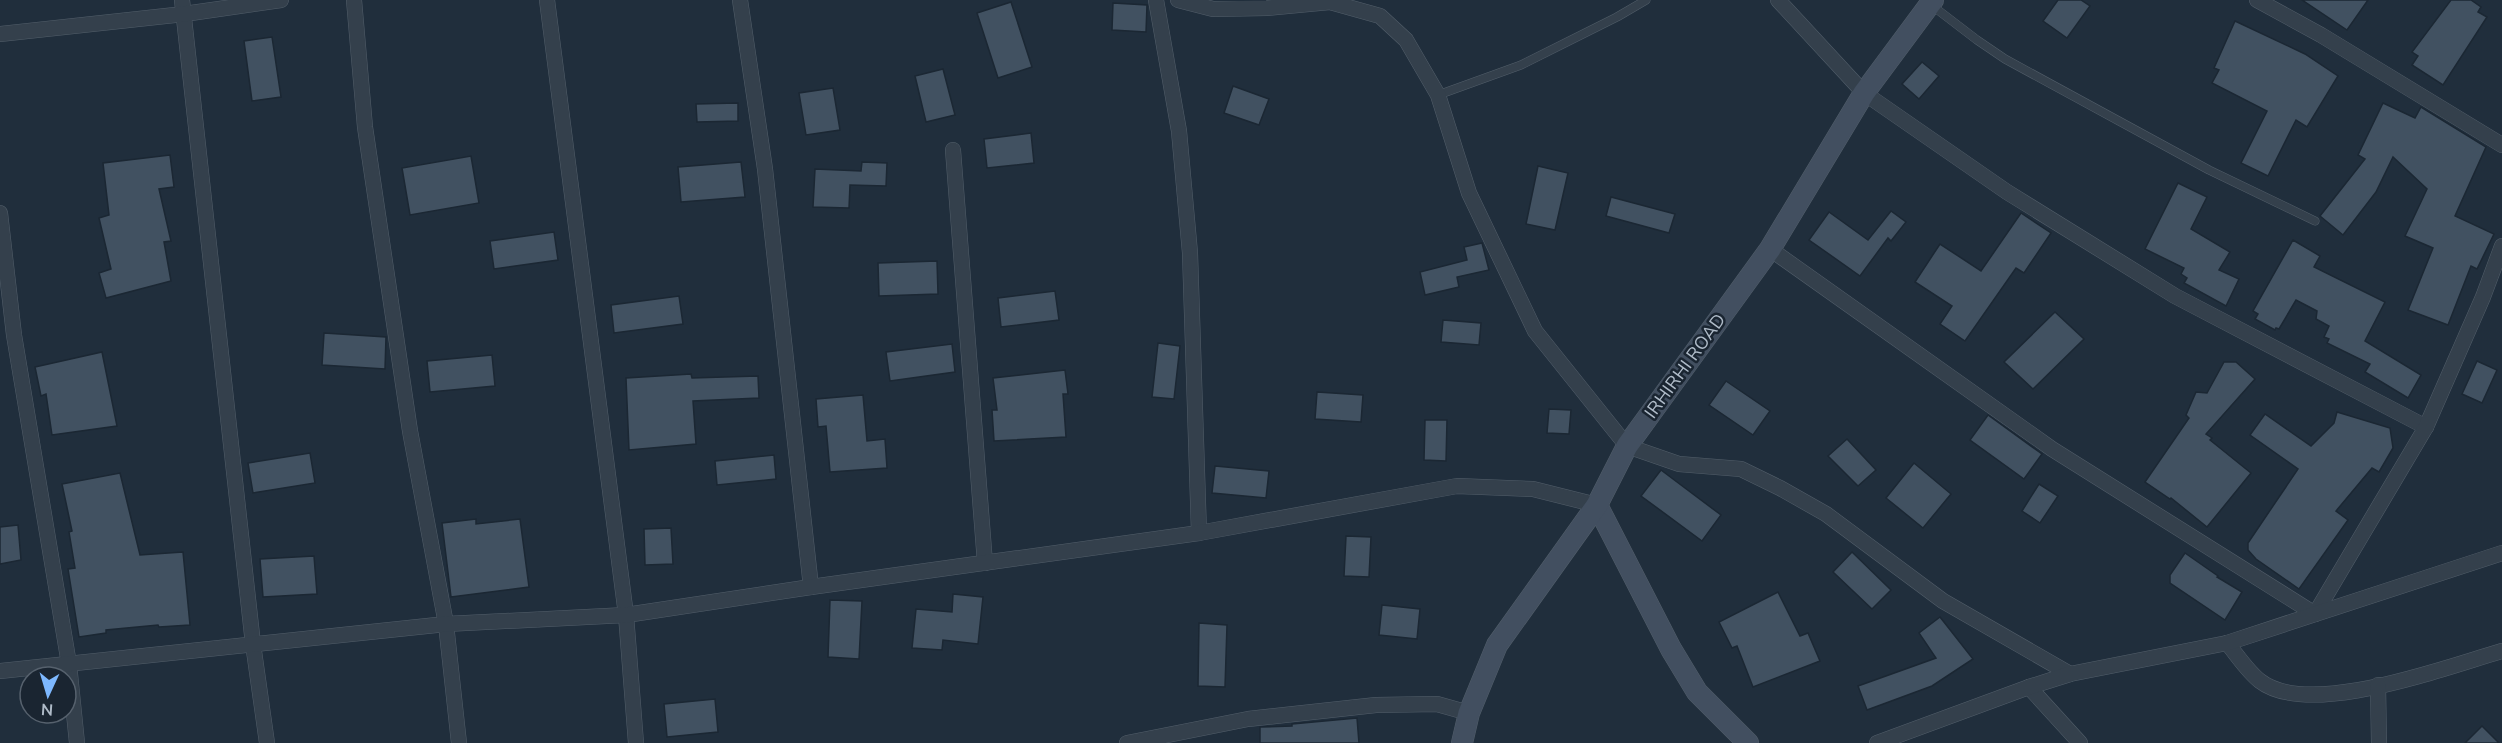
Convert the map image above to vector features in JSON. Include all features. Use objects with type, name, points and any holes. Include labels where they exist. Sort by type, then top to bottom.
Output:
[{"type":"street","points":[[0,34],[183,7],[281,0]]},
{"type":"street","points":[[354,0],[369,151],[410,431],[446,624],[459,743]]},
{"type":"street","points":[[547,0],[626,615],[636,743]]},
{"type":"street","points":[[740,0],[765,169],[811,587]]},
{"type":"street","points":[[1156,0],[1179,131],[1190,253],[1199,533]]},
{"type":"street","points":[[1178,0],[1213,9],[1267,8],[1330,2],[1380,16],[1406,40],[1438,95],[1469,193],[1535,331],[1627,446],[1679,464],[1741,469],[1780,488],[1826,514],[1943,601],[2070,674]]},
{"type":"street","points":[[1778,0],[1864,93],[2007,192],[2175,296],[2426,428]]},
{"type":"street","points":[[2257,0],[2321,35],[2502,145]]},
{"type":"street","name":"IRHIRHI ROAD","points":[[1462,743],[1469,713],[1497,645],[1597,505],[1627,446],[1770,249],[1864,93],[1931,2]]},
{"type":"street","points":[[183,7],[253,644],[267,743]]},
{"type":"street","points":[[953,150],[985,563]]},
{"type":"street","points":[[0,213],[14,335],[69,664],[77,743]]},
{"type":"street","points":[[2315,614],[2426,428],[2483,297],[2502,246]]},
{"type":"street","points":[[1770,249],[2052,449],[2315,614]]},
{"type":"street","points":[[0,671],[446,624],[626,615],[1199,533],[1457,486],[1533,489],[1597,505],[1671,649],[1697,692],[1748,743]]},
{"type":"street","points":[[1877,743],[2070,674],[2227,643],[2502,553]]},
{"type":"street","points":[[2227,643],[2260,682],[2287,694],[2311,696],[2351,692],[2502,651]]},
{"type":"street","points":[[2378,685],[2379,743]]},
{"type":"street","points":[[2029,687],[2080,743]]},
{"type":"street","points":[[1126,743],[1248,718],[1376,705],[1437,704],[1469,713]]},
{"type":"lane","points":[[1438,95],[1521,65],[1646,0]]},
{"type":"lane","points":[[1931,2],[1977,40],[2005,59],[2209,170],[2314,221]]},
{"type":"building","points":[[2058,0],[2081,0],[2090,6],[2067,38],[2043,21]]},
{"type":"building","points":[[2302,0],[2368,0],[2347,30]]},
{"type":"building","points":[[2451,0],[2471,0],[2481,7],[2478,12],[2487,17],[2443,85],[2412,65],[2418,56],[2412,52]]},
{"type":"building","points":[[1011,2],[1032,67],[998,78],[977,13]]},
{"type":"building","points":[[1113,3],[1147,5],[1146,32],[1112,30]]},
{"type":"building","points":[[2235,21],[2305,54],[2338,76],[2307,127],[2296,120],[2268,176],[2241,163],[2267,111],[2212,83],[2219,70],[2214,68]]},
{"type":"building","points":[[272,37],[281,97],[252,101],[244,41]]},
{"type":"building","points":[[1922,62],[1939,76],[1919,99],[1902,84]]},
{"type":"building","points":[[943,69],[955,115],[926,122],[915,76]]},
{"type":"building","points":[[1233,86],[1269,99],[1259,125],[1224,113]]},
{"type":"building","points":[[833,88],[840,130],[806,135],[799,93]]},
{"type":"building","points":[[738,103],[738,121],[697,122],[696,104]]},
{"type":"building","points":[[2383,103],[2415,118],[2421,107],[2486,147],[2455,216],[2494,234],[2477,269],[2471,266],[2448,325],[2408,310],[2433,248],[2405,236],[2427,189],[2393,157],[2376,192],[2343,235],[2320,216],[2365,159],[2358,155]]},
{"type":"building","points":[[1031,133],[1034,163],[987,168],[984,139]]},
{"type":"building","points":[[170,155],[174,187],[159,189],[171,241],[164,242],[171,281],[106,298],[99,273],[111,269],[99,218],[109,215],[103,163]]},
{"type":"building","points":[[471,156],[479,203],[410,215],[402,168]]},
{"type":"building","points":[[741,162],[745,197],[681,202],[678,167]]},
{"type":"building","points":[[862,162],[887,163],[886,186],[850,185],[849,208],[813,207],[815,169],[861,171]]},
{"type":"building","points":[[1538,166],[1568,173],[1555,230],[1526,224]]},
{"type":"building","points":[[2178,183],[2207,197],[2191,229],[2230,252],[2219,270],[2239,279],[2226,306],[2184,283],[2187,278],[2181,274],[2184,268],[2145,249]]},
{"type":"building","points":[[1611,197],[1675,214],[1669,233],[1606,216]]},
{"type":"building","points":[[1891,211],[1906,222],[1891,241],[1888,238],[1860,276],[1809,240],[1829,212],[1868,240]]},
{"type":"building","points":[[2021,213],[2051,233],[2024,273],[2016,268],[1965,341],[1940,324],[1952,306],[1915,282],[1940,244],[1981,271]]},
{"type":"building","points":[[554,232],[558,260],[494,269],[490,241]]},
{"type":"building","points":[[2293,240],[2320,256],[2314,267],[2385,302],[2365,341],[2421,375],[2408,398],[2365,372],[2370,364],[2327,343],[2329,339],[2324,337],[2329,326],[2316,319],[2317,311],[2296,300],[2279,329],[2275,330],[2255,319],[2258,314],[2253,311]]},
{"type":"building","points":[[1482,243],[1489,270],[1457,277],[1459,287],[1425,295],[1420,272],[1467,260],[1464,247]]},
{"type":"building","points":[[937,261],[938,294],[879,296],[878,263]]},
{"type":"building","points":[[1055,291],[1059,320],[1001,327],[998,298]]},
{"type":"building","points":[[679,296],[683,324],[614,333],[611,305]]},
{"type":"building","points":[[2055,312],[2084,339],[2033,389],[2004,362]]},
{"type":"building","points":[[1443,320],[1481,323],[1479,345],[1441,342]]},
{"type":"building","points":[[324,333],[386,337],[385,369],[322,365]]},
{"type":"building","points":[[1158,343],[1180,346],[1174,399],[1152,397]]},
{"type":"building","points":[[952,344],[955,372],[890,381],[886,352]]},
{"type":"building","points":[[102,352],[117,426],[52,435],[46,394],[41,396],[35,367]]},
{"type":"building","points":[[492,355],[495,386],[430,392],[427,361]]},
{"type":"building","points":[[2477,361],[2497,370],[2482,403],[2462,394]]},
{"type":"building","points":[[2224,362],[2236,362],[2255,379],[2206,434],[2212,438],[2210,440],[2251,473],[2207,527],[2171,498],[2145,482],[2189,418],[2186,415],[2196,392],[2207,393]]},
{"type":"building","points":[[1065,370],[1068,394],[1063,394],[1066,437],[994,441],[992,410],[997,410],[993,378]]},
{"type":"building","points":[[691,374],[692,378],[758,376],[759,398],[693,401],[696,444],[629,450],[626,378]]},
{"type":"building","points":[[1726,381],[1770,411],[1753,435],[1709,405]]},
{"type":"building","points":[[1317,392],[1363,395],[1361,422],[1315,419]]},
{"type":"building","points":[[863,395],[867,441],[885,439],[887,468],[830,472],[826,426],[818,427],[816,399]]},
{"type":"building","points":[[1549,409],[1571,410],[1569,434],[1547,433]]},
{"type":"building","points":[[2337,412],[2390,428],[2393,448],[2379,472],[2372,468],[2336,511],[2348,520],[2299,589],[2256,559],[2248,550],[2248,543],[2298,469],[2250,435],[2265,414],[2311,446],[2334,423]]},
{"type":"building","points":[[1988,415],[2042,454],[2024,479],[1970,440]]},
{"type":"building","points":[[1425,420],[1447,420],[1446,461],[1424,460]]},
{"type":"building","points":[[1847,439],[1876,470],[1858,486],[1828,456]]},
{"type":"building","points":[[310,453],[315,483],[253,493],[248,463]]},
{"type":"building","points":[[774,455],[776,479],[717,485],[715,461]]},
{"type":"building","points":[[1914,463],[1951,494],[1923,528],[1886,498]]},
{"type":"building","points":[[1215,466],[1269,471],[1266,498],[1212,493]]},
{"type":"building","points":[[1661,470],[1721,515],[1702,541],[1641,496]]},
{"type":"building","points":[[120,473],[140,555],[183,552],[190,625],[159,627],[158,625],[106,630],[106,633],[79,637],[68,569],[75,568],[69,532],[72,531],[62,484]]},
{"type":"building","points":[[2039,484],[2058,496],[2040,523],[2022,511]]},
{"type":"building","points":[[476,519],[476,524],[520,519],[529,587],[451,597],[442,523]]},
{"type":"building","points":[[18,525],[21,560],[0,564],[0,527]]},
{"type":"building","points":[[671,528],[673,564],[645,565],[644,529]]},
{"type":"building","points":[[1346,536],[1371,537],[1369,577],[1344,576]]},
{"type":"building","points":[[1852,552],[1891,590],[1872,609],[1833,572]]},
{"type":"building","points":[[2185,553],[2242,592],[2225,620],[2170,583],[2170,575]]},
{"type":"building","points":[[314,556],[317,594],[263,597],[260,559]]},
{"type":"building","points":[[1778,592],[1800,636],[1808,633],[1820,661],[1753,687],[1737,646],[1732,648],[1719,622]]},
{"type":"building","points":[[953,594],[983,597],[978,644],[943,640],[942,650],[912,648],[916,609],[952,612]]},
{"type":"building","points":[[830,600],[862,601],[859,659],[828,657]]},
{"type":"building","points":[[1382,605],[1420,609],[1417,639],[1379,635]]},
{"type":"building","points":[[1940,617],[1973,659],[1932,686],[1867,710],[1858,686],[1936,658],[1919,633]]},
{"type":"building","points":[[1199,623],[1227,625],[1225,687],[1198,686]]},
{"type":"building","points":[[715,699],[718,732],[667,737],[664,704]]},
{"type":"building","points":[[1357,718],[1359,743],[1260,743],[1260,727],[1292,726],[1292,724]]},
{"type":"building","points":[[2482,726],[2499,743],[2465,743]]}]
